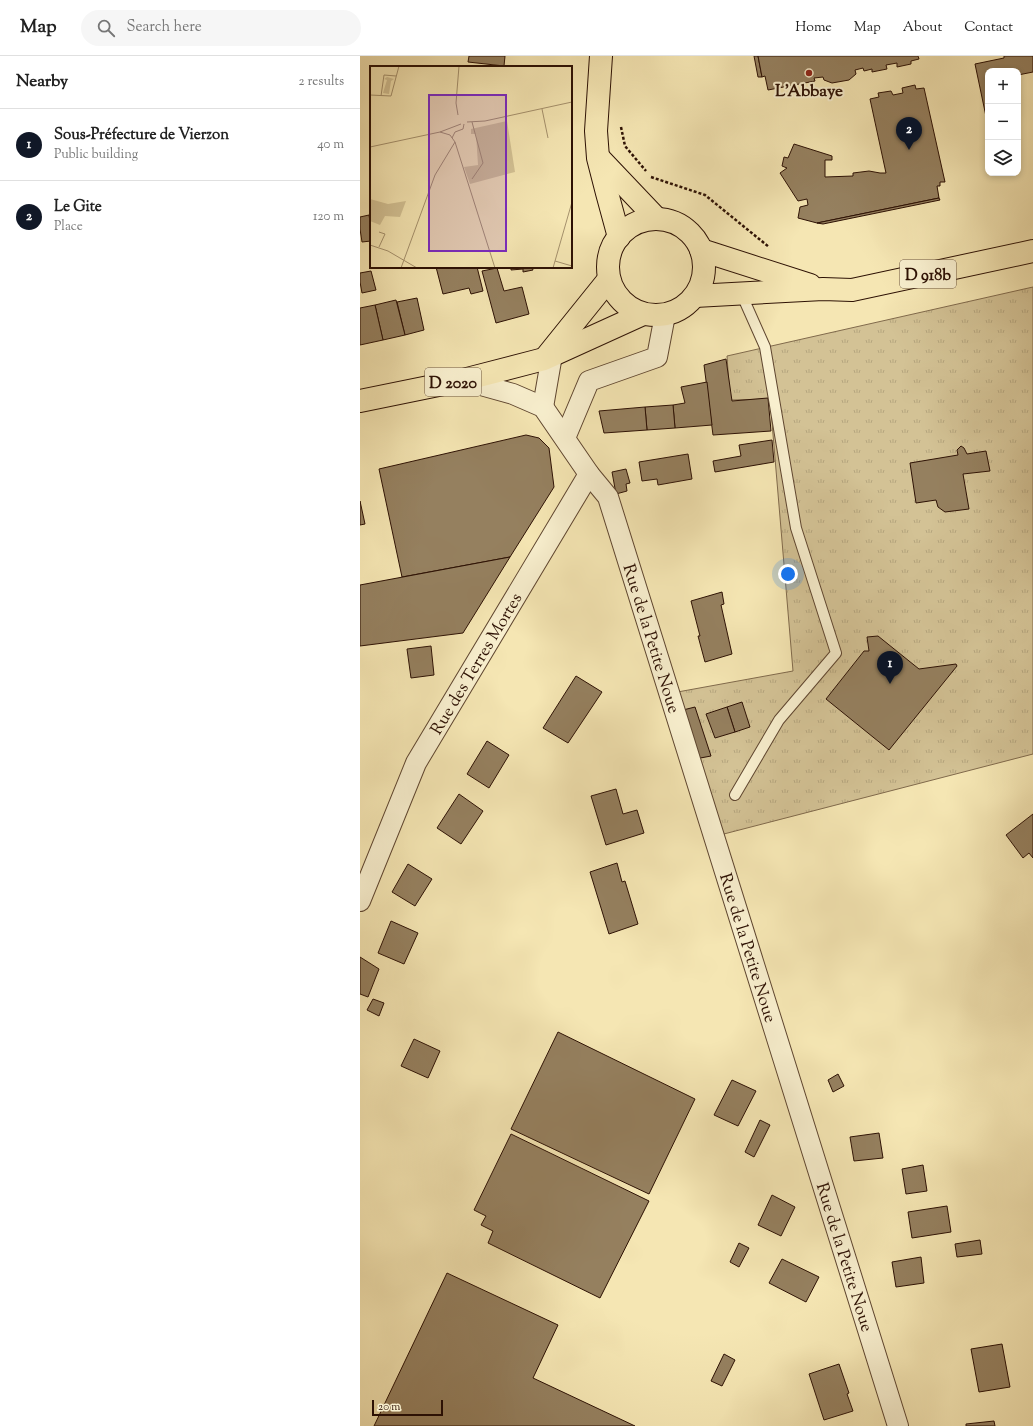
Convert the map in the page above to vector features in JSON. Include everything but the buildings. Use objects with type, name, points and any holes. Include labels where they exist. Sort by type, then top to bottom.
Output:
[{"type":"main road","points":[[601,56],[596,131],[598,158],[606,193],[619,237]]},
{"type":"main road","points":[[598,158],[657,219]]},
{"type":"main road","points":[[657,219],[670,221],[682,227],[694,237],[701,250],[704,266],[702,282],[695,296],[687,305],[665,315],[643,314],[631,309],[614,291],[609,279],[608,264],[611,249],[619,237],[630,227],[636,224],[643,221],[657,219]]},
{"type":"main road","name":"D 918b","points":[[701,250],[823,289]]},
{"type":"main road","name":"D 918b","points":[[695,296],[823,289],[852,290],[1033,251]]},
{"type":"main road","points":[[548,357],[609,279]]},
{"type":"main road","name":"D 2020","points":[[360,401],[463,380],[548,357],[643,314]]},
{"type":"street","points":[[565,438],[589,381],[657,358],[665,315]]},
{"type":"street","points":[[543,407],[548,357]]},
{"type":"street","points":[[463,380],[513,394],[543,407],[589,474]]},
{"type":"street","name":"Rue des Terres Mortes","points":[[360,901],[416,763],[589,474]]},
{"type":"street","name":"Rue de la Petite Noue","points":[[589,474],[608,498],[898,1426]]},
{"type":"lane","points":[[735,795],[779,720],[836,653],[796,528],[765,347],[740,293]]},
{"type":"path","points":[[620,125],[625,146],[652,178],[705,195],[774,251]]},
{"type":"green space","points":[[1033,287],[1033,754],[720,835],[672,693],[793,671],[770,399],[730,400],[727,356]]},
{"type":"place","name":"L'Abbaye","points":[[809,73]]},
{"type":"place","name":"Le Gite","points":[[909,150]]},
{"type":"place","name":"Sous-Préfecture de Vierzon","points":[[890,684]]}]
